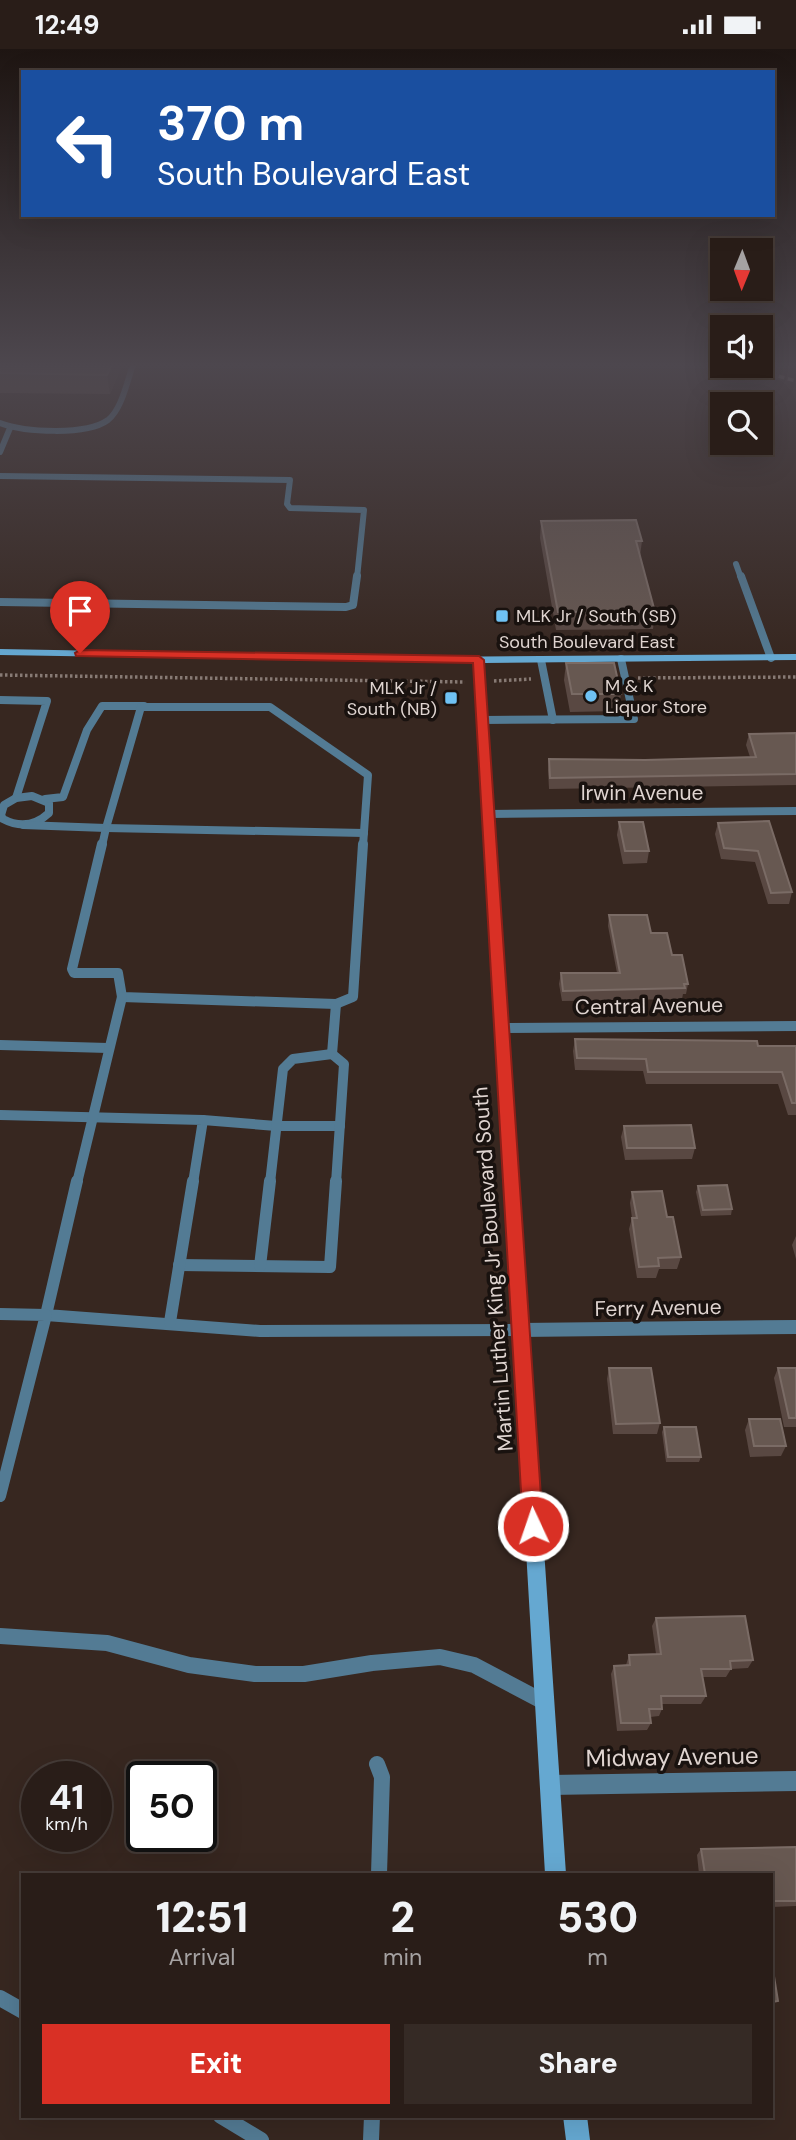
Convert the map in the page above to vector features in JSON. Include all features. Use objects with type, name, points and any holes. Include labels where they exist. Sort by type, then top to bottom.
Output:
[{"type":"main road","name":"South Boulevard East","points":[[0,652],[479,660],[796,657]]},
{"type":"main road","name":"Martin Luther King Jr Boulevard South","points":[[479,660],[556,1873]]},
{"type":"main road","points":[[575,2118],[578,2140]]},
{"type":"street","name":"Irwin Avenue","points":[[488,814],[796,811]]},
{"type":"street","name":"Central Avenue","points":[[502,1028],[796,1026]]},
{"type":"street","name":"Ferry Avenue","points":[[521,1330],[796,1327]]},
{"type":"street","name":"Midway Avenue","points":[[550,1785],[796,1781]]},
{"type":"lane","points":[[0,476],[290,480],[287,504],[290,508],[364,510],[353,605],[0,603]]},
{"type":"lane","points":[[736,564],[771,658]]},
{"type":"lane","points":[[483,720],[634,719],[621,659]]},
{"type":"lane","points":[[541,660],[553,720]]},
{"type":"lane","points":[[0,700],[47,701],[16,798]]},
{"type":"lane","points":[[122,997],[336,1003],[352,997],[364,833],[367,772],[270,707],[102,706],[87,730],[63,796],[45,799],[32,796],[16,798],[1,809],[1,815],[8,823],[106,828],[364,833]]},
{"type":"lane","points":[[0,1496],[122,997],[118,973],[75,973],[72,969],[106,828],[139,709],[144,706]]},
{"type":"lane","points":[[23,825],[45,817],[50,808],[45,799]]},
{"type":"lane","points":[[332,1054],[336,1003]]},
{"type":"lane","points":[[0,1045],[108,1048]]},
{"type":"lane","points":[[179,1265],[330,1267],[344,1064],[332,1054],[293,1059],[283,1069],[260,1266]]},
{"type":"lane","points":[[0,1115],[340,1126]]},
{"type":"lane","points":[[170,1322],[203,1120]]},
{"type":"lane","points":[[0,1314],[170,1322],[260,1331],[521,1330]]},
{"type":"lane","points":[[0,1636],[107,1643],[189,1665],[255,1674],[304,1674],[372,1663],[440,1657],[463,1660],[544,1702]]},
{"type":"lane","points":[[377,1764],[382,1777],[379,1873]]},
{"type":"lane","points":[[0,1998],[21,2010]]},
{"type":"lane","points":[[224,2118],[261,2140]]},
{"type":"lane","points":[[371,2140],[372,2118]]},
{"type":"path","points":[[0,675],[453,683]]},
{"type":"path","points":[[625,678],[796,677]]},
{"type":"path","points":[[508,680],[544,679]]},
{"type":"building","points":[[636,520],[642,541],[636,541],[655,612],[558,612],[541,521]]},
{"type":"building","points":[[566,663],[614,663],[621,694],[572,694]]},
{"type":"building","points":[[796,733],[796,774],[550,778],[549,759],[756,757],[749,734]]},
{"type":"building","points":[[769,821],[792,892],[771,893],[758,851],[724,848],[718,823]]},
{"type":"building","points":[[619,822],[643,822],[649,851],[625,851]]},
{"type":"building","points":[[609,915],[647,915],[651,933],[667,933],[672,955],[682,955],[688,984],[684,984],[685,988],[563,991],[561,973],[620,973]]},
{"type":"building","points":[[575,1039],[757,1041],[758,1046],[796,1046],[796,1103],[792,1103],[782,1072],[648,1072],[646,1059],[577,1058]]},
{"type":"building","points":[[691,1125],[695,1148],[627,1148],[624,1126]]},
{"type":"building","points":[[727,1185],[732,1209],[703,1210],[698,1186]]},
{"type":"building","points":[[662,1191],[667,1217],[673,1217],[681,1257],[658,1258],[659,1266],[639,1267],[632,1218],[637,1218],[632,1192]]},
{"type":"building","points":[[609,1368],[651,1368],[660,1423],[616,1424]]},
{"type":"building","points":[[778,1368],[796,1368],[796,1418],[789,1418]]},
{"type":"building","points":[[749,1419],[780,1419],[786,1446],[754,1446]]},
{"type":"building","points":[[664,1427],[696,1427],[701,1457],[668,1457]]},
{"type":"building","points":[[745,1616],[753,1660],[730,1661],[731,1669],[701,1669],[706,1696],[661,1696],[662,1709],[649,1709],[651,1723],[621,1723],[614,1666],[630,1665],[629,1655],[661,1654],[656,1618]]},
{"type":"building","points":[[796,1847],[796,1901],[773,1901],[773,1873],[705,1873],[701,1849]]},
{"type":"building","points":[[773,1970],[778,2001],[773,2002]]},
{"type":"place","name":"MLK Jr / South (SB)","points":[[502,616]]},
{"type":"place","name":"M & K Liquor Store","points":[[591,696]]},
{"type":"place","name":"MLK Jr / South (NB)","points":[[451,698]]},
{"type":"route","points":[[80,653],[479,660],[533,1526]]}]
